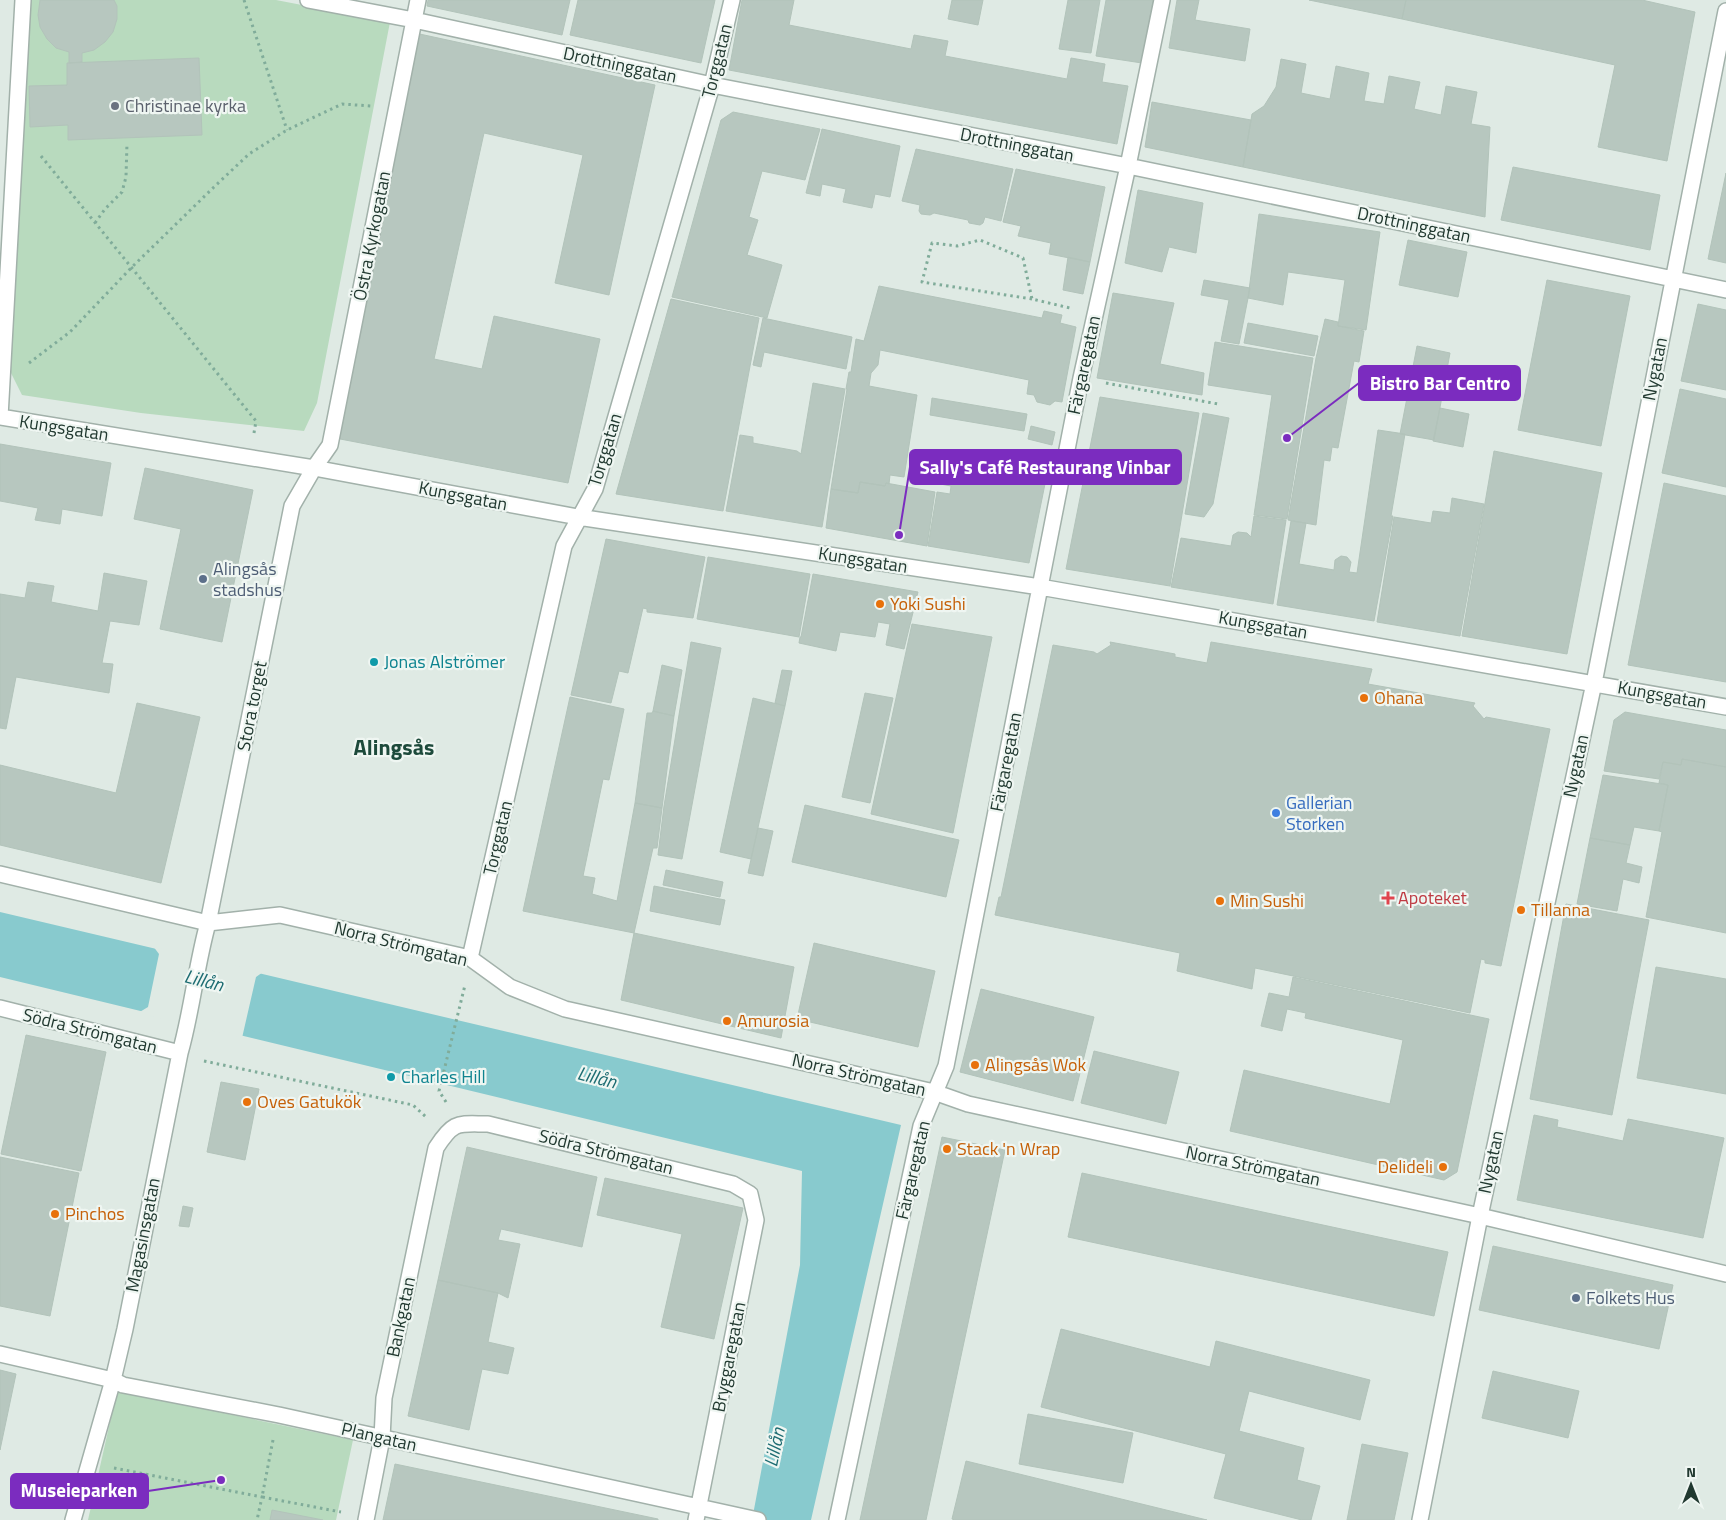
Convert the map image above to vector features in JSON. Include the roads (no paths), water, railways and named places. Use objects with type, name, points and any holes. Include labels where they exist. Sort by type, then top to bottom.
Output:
[{"type":"street","points":[[0,417],[23,0]]},
{"type":"street","name":"Drottninggatan","points":[[308,0],[414,20],[712,85],[1128,166],[1726,290]]},
{"type":"street","name":"Östra Kyrkogatan","points":[[314,468],[330,445],[418,0]]},
{"type":"street","name":"Torggatan","points":[[470,958],[564,546],[595,489],[712,85],[732,0]]},
{"type":"street","name":"Färgaregatan","points":[[837,1520],[921,1126],[946,1066],[1081,378],[1128,166],[1162,0]]},
{"type":"street","name":"Nygatan","points":[[1420,1520],[1480,1216],[1594,682],[1726,10]]},
{"type":"street","name":"Kungsgatan","points":[[0,417],[314,468],[578,518],[1040,587],[1594,682],[1726,707]]},
{"type":"street","name":"Stora torget","points":[[201,948],[208,922],[292,506],[314,468]]},
{"type":"street","name":"Norra Strömgatan","points":[[0,874],[208,922],[280,916],[470,958],[510,987],[564,1009],[934,1092],[968,1104],[1480,1216],[1726,1274]]},
{"type":"street","name":"Magasinsgatan","points":[[73,1520],[126,1329],[180,1053],[186,1033],[201,948]]},
{"type":"street","name":"Södra Strömgatan","points":[[0,1008],[180,1053]]},
{"type":"street","name":"Södra Strömgatan","points":[[458,1124],[498,1126],[733,1184],[750,1194]]},
{"type":"street","name":"Bankgatan","points":[[366,1519],[382,1438],[384,1398],[436,1148],[446,1133],[458,1124]]},
{"type":"street","name":"Bryggaregatan","points":[[697,1514],[756,1220],[750,1194]]},
{"type":"street","name":"Plangatan","points":[[0,1354],[113,1380],[123,1385],[278,1415],[382,1438],[697,1514],[751,1518]]},
{"type":"water","name":"Lillån","points":[[0,912],[901,1125],[811,1520],[752,1520],[800,1265],[802,1171],[0,977]]},
{"type":"place","name":"Christinae kyrka","points":[[115,106]]},
{"type":"place","name":"Bistro Bar Centro","points":[[1287,438]]},
{"type":"place","name":"Sally's Café Restaurang Vinbar","points":[[899,535]]},
{"type":"place","name":"Alingsås stadshus","points":[[203,579]]},
{"type":"place","name":"Yoki Sushi","points":[[880,604]]},
{"type":"place","name":"Jonas Alströmer","points":[[374,662]]},
{"type":"place","name":"Ohana","points":[[1364,698]]},
{"type":"place","name":"Gallerian Storken","points":[[1276,813]]},
{"type":"place","name":"Apoteket","points":[[1388,898]]},
{"type":"place","name":"Min Sushi","points":[[1220,901]]},
{"type":"place","name":"Tillanna","points":[[1521,910]]},
{"type":"place","name":"Amurosia","points":[[727,1021]]},
{"type":"place","name":"Alingsås Wok","points":[[975,1065]]},
{"type":"place","name":"Charles Hill","points":[[391,1077]]},
{"type":"place","name":"Oves Gatukök","points":[[247,1102]]},
{"type":"place","name":"Stack 'n Wrap","points":[[947,1149]]},
{"type":"place","name":"Delideli","points":[[1443,1167]]},
{"type":"place","name":"Pinchos","points":[[55,1214]]},
{"type":"place","name":"Folkets Hus","points":[[1576,1298]]},
{"type":"place","name":"Museieparken","points":[[221,1480]]},
{"type":"district","name":"Alingsås","points":[[394,747]]}]
